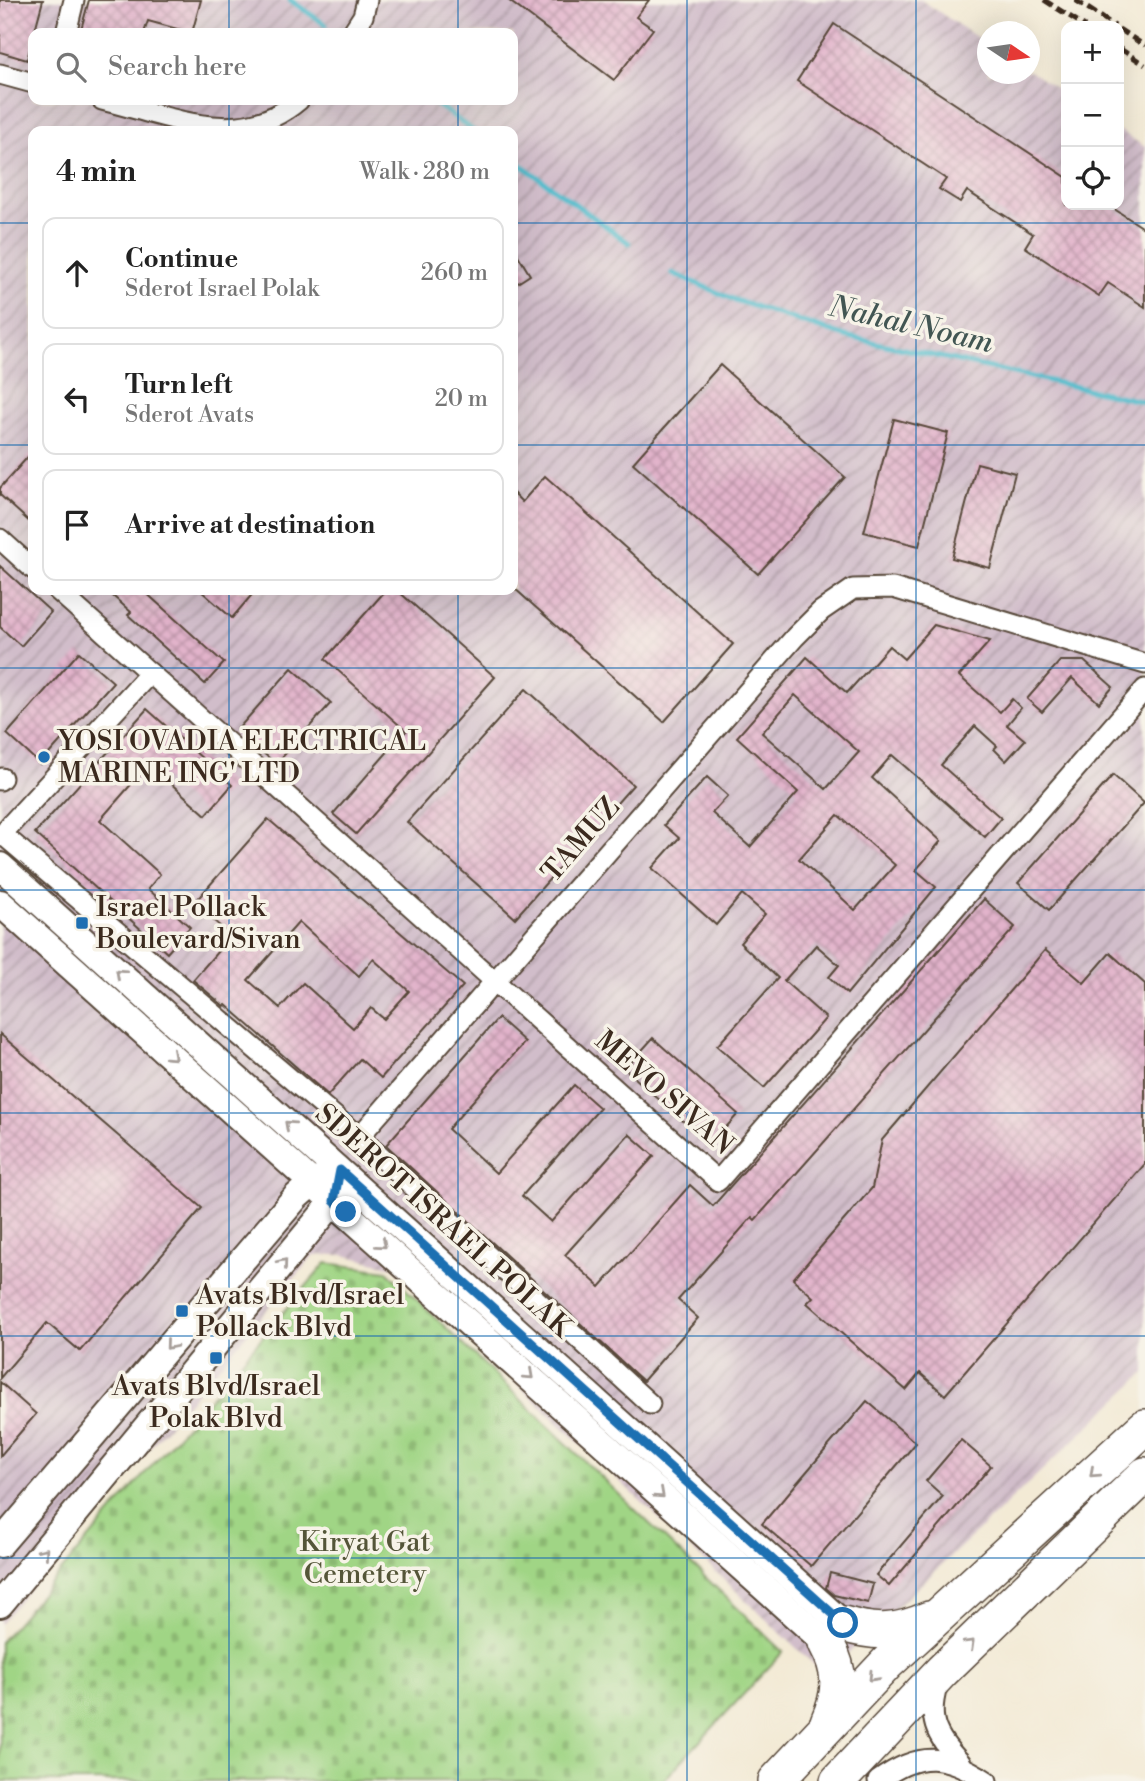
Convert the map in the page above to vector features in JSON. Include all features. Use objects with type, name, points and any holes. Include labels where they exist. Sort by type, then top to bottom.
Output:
[{"type":"highway","points":[[776,1781],[867,1683],[936,1616],[1145,1427]]},
{"type":"highway","points":[[838,1781],[942,1671],[1145,1475]]},
{"type":"highway","points":[[824,1730],[839,1686],[834,1633],[898,1631],[936,1616]]},
{"type":"street","points":[[67,28],[74,0]]},
{"type":"street","points":[[355,28],[363,16],[367,0]]},
{"type":"street","points":[[0,74],[28,82]]},
{"type":"street","points":[[123,105],[209,126]]},
{"type":"street","points":[[254,126],[281,116],[293,105]]},
{"type":"street","points":[[0,539],[28,564]]},
{"type":"street","name":"TAMUZ","points":[[359,1137],[794,637],[821,611],[853,589],[893,588],[1145,664]]},
{"type":"street","name":"MEVO SIVAN","points":[[63,595],[718,1181],[1145,689]]},
{"type":"street","points":[[150,673],[1,835],[359,1137],[650,1404]]},
{"type":"street","name":"SDEROT ISRAEL POLAK","points":[[0,866],[340,1170],[834,1633]]},
{"type":"street","name":"SDEROT ISRAEL POLAK","points":[[0,903],[312,1183],[336,1212],[834,1633]]},
{"type":"street","points":[[0,1544],[296,1197],[312,1183],[340,1170]]},
{"type":"street","points":[[0,1604],[336,1212],[340,1170]]},
{"type":"street","points":[[942,1671],[933,1702],[935,1730],[964,1766]]},
{"type":"street","points":[[878,1781],[909,1764],[945,1758],[964,1766],[987,1781]]},
{"type":"shaded area","points":[[0,0],[921,0],[977,37],[977,84],[1040,84],[1040,78],[1061,92],[1061,210],[1124,210],[1124,133],[1145,147],[1145,1373],[825,1675],[393,1267],[344,1255],[314,1255],[0,1624]]},
{"type":"green space","name":"Kiryat Gat Cemetery","points":[[326,1263],[387,1271],[783,1652],[663,1781],[0,1781],[0,1642]]},
{"type":"building","points":[[0,0],[43,0],[36,28],[28,28],[27,60],[0,52]]},
{"type":"building","points":[[89,0],[201,0],[193,28],[174,28],[148,21],[146,28],[81,28]]},
{"type":"building","points":[[508,0],[649,0],[636,17],[653,29],[614,80]]},
{"type":"building","points":[[834,24],[1061,174],[1061,210],[1116,210],[1145,229],[1145,307],[1108,283],[1099,296],[1025,247],[1033,234],[967,191],[960,202],[939,189],[946,179],[797,81]]},
{"type":"building","points":[[518,255],[530,275],[518,283]]},
{"type":"building","points":[[720,365],[845,477],[758,574],[633,463]]},
{"type":"building","points":[[894,419],[948,433],[919,546],[864,532]]},
{"type":"building","points":[[28,457],[28,520],[0,495],[0,488]]},
{"type":"building","points":[[977,463],[1015,473],[990,568],[952,558]]},
{"type":"building","points":[[545,476],[733,644],[664,722],[518,591],[518,498],[522,502]]},
{"type":"building","points":[[0,566],[28,591],[28,595],[32,595],[51,612],[21,646],[0,627]]},
{"type":"building","points":[[112,595],[149,595],[224,663],[205,684],[128,615],[131,612]]},
{"type":"building","points":[[206,595],[252,595],[232,618]]},
{"type":"building","points":[[382,595],[403,595],[495,677],[356,834],[333,814],[406,731],[325,659]]},
{"type":"building","points":[[934,625],[990,641],[959,676],[1000,712],[1012,699],[1021,708],[1007,725],[1025,740],[1006,761],[994,749],[997,746],[975,726],[941,765],[1001,818],[985,837],[892,755],[872,778],[941,841],[916,870],[936,887],[847,994],[829,977],[839,965],[816,945],[784,981],[826,1018],[764,1088],[717,1046],[778,978],[740,943],[765,914],[742,894],[716,925],[652,868],[679,838],[664,825],[707,777],[728,796],[712,813],[750,847],[798,792],[737,737],[807,657],[847,693],[889,646],[904,659]],"holes":[[[795,695],[859,752],[826,789],[762,733]],[[838,815],[895,865],[855,910],[799,859]]]},
{"type":"building","points":[[79,652],[113,682],[40,764],[7,734]]},
{"type":"building","points":[[1060,661],[1084,661],[1113,687],[1099,703],[1072,678],[1042,712],[1027,699]]},
{"type":"building","points":[[292,668],[331,703],[276,764],[237,730]]},
{"type":"building","points":[[526,689],[633,785],[515,918],[407,822]]},
{"type":"building","points":[[147,709],[232,785],[206,815],[149,764],[100,820],[160,874],[148,889],[190,927],[167,953],[35,833]]},
{"type":"building","points":[[1113,775],[1144,803],[1049,910],[1018,883]]},
{"type":"building","points":[[268,819],[463,986],[381,1078],[360,1059],[328,1095],[226,1005],[193,980],[231,936],[194,903]],"holes":[[[299,922],[359,976],[373,959],[409,991],[384,1019],[371,1008],[353,1028],[303,983],[280,1008],[248,980]]]},
{"type":"building","points":[[984,899],[1015,927],[755,1220],[752,1217],[678,1300],[698,1318],[643,1381],[386,1145],[498,1018],[525,1042],[448,1129],[496,1173],[574,1085],[600,1108],[522,1196],[551,1222],[629,1134],[654,1156],[565,1255],[600,1287],[690,1185],[713,1206]]},
{"type":"building","points":[[1045,950],[1084,983],[1110,953],[1145,984],[1145,1164],[945,1395],[920,1373],[906,1390],[807,1303],[813,1297],[793,1279],[872,1188],[882,1140]]},
{"type":"building","points":[[0,1034],[202,1208],[80,1351],[47,1323],[0,1378]]},
{"type":"building","points":[[653,1038],[738,1114],[710,1145],[625,1069]]},
{"type":"building","points":[[0,1382],[36,1414],[0,1456]]},
{"type":"building","points":[[867,1401],[916,1443],[811,1566],[762,1524]]},
{"type":"building","points":[[961,1440],[991,1466],[889,1586],[876,1575],[943,1496],[926,1481]]},
{"type":"building","points":[[830,1573],[873,1584],[868,1603],[834,1595],[826,1588]]},
{"type":"waterway","name":"Nahal Noam","points":[[290,0],[326,25]]},
{"type":"waterway","name":"Nahal Noam","points":[[437,105],[467,126]]},
{"type":"waterway","name":"Nahal Noam","points":[[518,163],[629,243]]},
{"type":"waterway","name":"Nahal Noam","points":[[672,273],[735,300],[845,336],[1145,402]]},
{"type":"railway","points":[[1044,0],[1077,21]]},
{"type":"railway","points":[[1075,0],[1107,21]]},
{"type":"railway","points":[[1124,32],[1145,46]]},
{"type":"railway","points":[[1124,51],[1145,65]]},
{"type":"place","name":"YOSI OVADIA ELECTRICAL MARINE ING' LTD","points":[[44,757]]},
{"type":"place","name":"Israel Pollack Boulevard/Sivan","points":[[82,923]]},
{"type":"place","name":"Avats Blvd/Israel Pollack Blvd","points":[[182,1311]]},
{"type":"place","name":"Avats Blvd/Israel Polak Blvd","points":[[216,1358]]},
{"type":"route","points":[[346,1212],[334,1201],[340,1170],[843,1623]]}]
